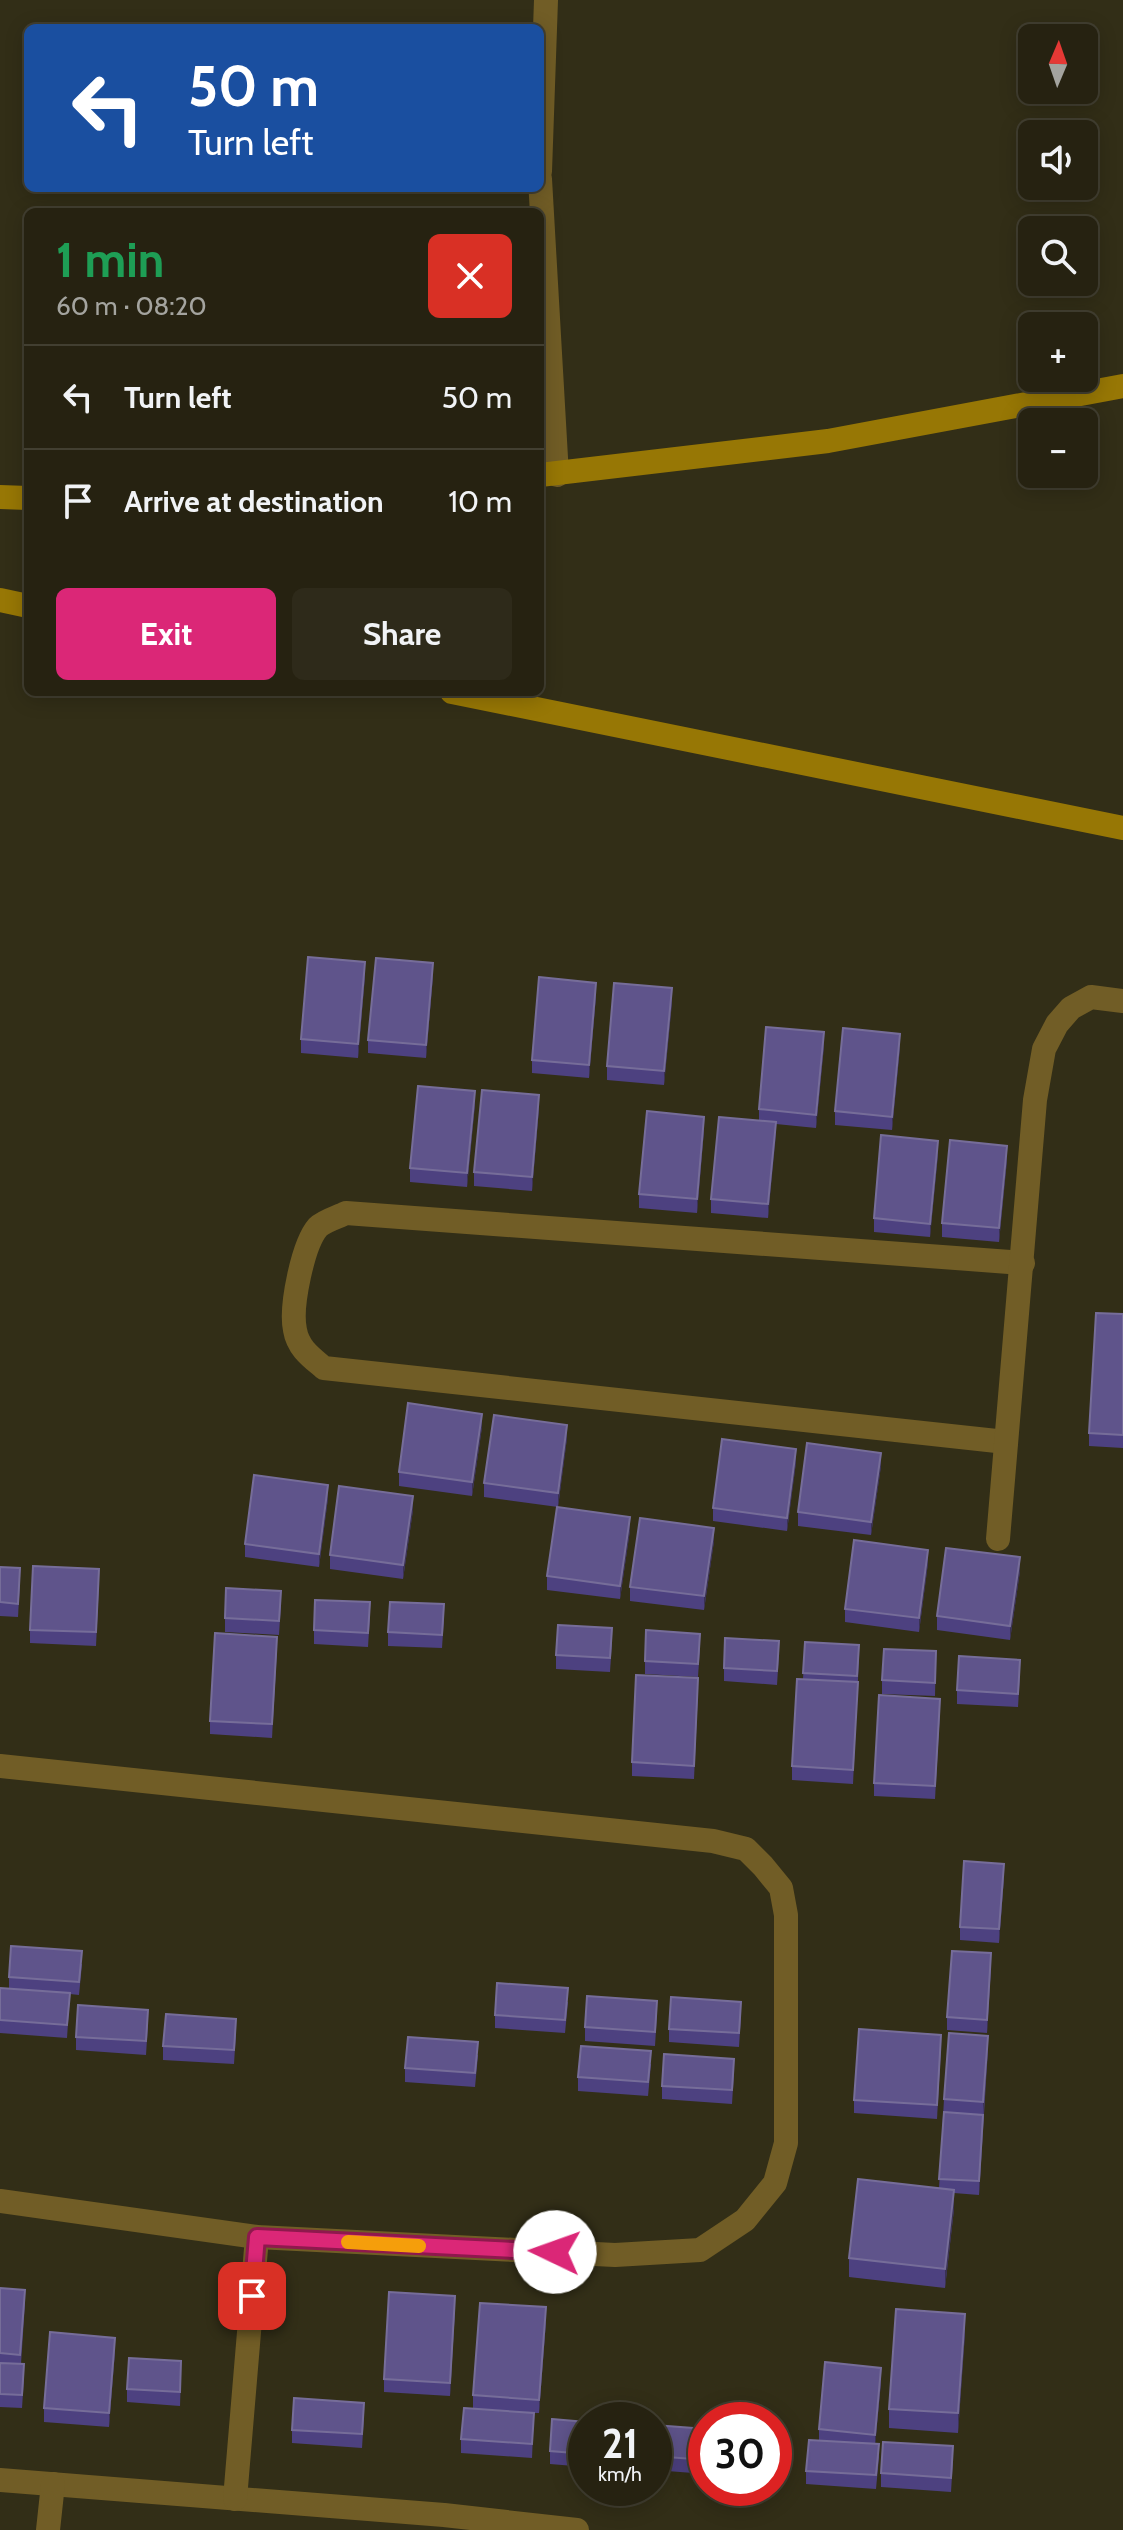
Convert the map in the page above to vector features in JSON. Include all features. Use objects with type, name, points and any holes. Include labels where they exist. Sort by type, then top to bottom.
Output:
[{"type":"street","points":[[544,57],[546,0]]},
{"type":"street","points":[[544,327],[548,475],[828,441],[1123,386]]},
{"type":"street","points":[[0,497],[24,498]]},
{"type":"street","points":[[0,600],[24,605]]},
{"type":"street","points":[[472,696],[1123,828]]},
{"type":"street","points":[[998,1539],[1035,1100],[1044,1049],[1057,1024],[1071,1008],[1091,997],[1123,1001]]},
{"type":"street","points":[[1006,1442],[324,1368],[303,1351],[294,1329],[295,1303],[305,1251],[319,1226],[346,1213],[1023,1263]]},
{"type":"street","points":[[0,1766],[713,1841],[746,1849],[781,1888],[786,1915],[786,2143],[775,2183],[745,2220],[700,2250],[615,2255],[257,2237],[0,2201]]},
{"type":"street","points":[[235,2499],[257,2237]]},
{"type":"street","points":[[0,2480],[235,2499],[443,2523],[577,2530]]},
{"type":"street","points":[[48,2530],[53,2484]]},
{"type":"building","points":[[308,957],[365,962],[358,1044],[301,1039]]},
{"type":"building","points":[[376,958],[433,963],[426,1045],[368,1040]]},
{"type":"building","points":[[539,977],[596,983],[589,1065],[532,1060]]},
{"type":"building","points":[[614,983],[672,988],[664,1071],[607,1066]]},
{"type":"building","points":[[766,1027],[824,1032],[816,1115],[759,1109]]},
{"type":"building","points":[[843,1028],[900,1034],[892,1117],[835,1111]]},
{"type":"building","points":[[418,1086],[475,1091],[467,1173],[410,1168]]},
{"type":"building","points":[[482,1090],[539,1095],[532,1177],[474,1172]]},
{"type":"building","points":[[647,1111],[704,1117],[697,1199],[639,1194]]},
{"type":"building","points":[[719,1117],[776,1122],[768,1204],[711,1199]]},
{"type":"building","points":[[881,1135],[938,1141],[930,1224],[874,1218]]},
{"type":"building","points":[[950,1140],[1007,1146],[999,1228],[942,1223]]},
{"type":"building","points":[[1096,1313],[1123,1314],[1123,1435],[1089,1433]]},
{"type":"building","points":[[408,1403],[482,1414],[472,1482],[399,1472]]},
{"type":"building","points":[[494,1415],[567,1425],[558,1493],[484,1483]]},
{"type":"building","points":[[722,1439],[796,1449],[787,1518],[713,1508]]},
{"type":"building","points":[[807,1443],[881,1453],[871,1522],[798,1512]]},
{"type":"building","points":[[254,1475],[328,1485],[319,1554],[245,1544]]},
{"type":"building","points":[[339,1486],[413,1496],[403,1565],[330,1555]]},
{"type":"building","points":[[557,1507],[630,1517],[620,1586],[547,1576]]},
{"type":"building","points":[[640,1518],[714,1528],[704,1596],[630,1587]]},
{"type":"building","points":[[854,1540],[928,1550],[919,1618],[845,1609]]},
{"type":"building","points":[[946,1548],[1020,1557],[1010,1626],[937,1616]]},
{"type":"building","points":[[33,1566],[99,1569],[96,1632],[30,1630]]},
{"type":"building","points":[[0,1567],[20,1568],[18,1604],[0,1602]]},
{"type":"building","points":[[226,1588],[281,1591],[279,1621],[225,1618]]},
{"type":"building","points":[[315,1600],[370,1602],[368,1633],[314,1630]]},
{"type":"building","points":[[390,1602],[444,1604],[442,1635],[388,1632]]},
{"type":"building","points":[[558,1625],[612,1628],[610,1658],[556,1655]]},
{"type":"building","points":[[646,1630],[700,1634],[698,1664],[645,1661]]},
{"type":"building","points":[[215,1633],[277,1637],[272,1724],[210,1721]]},
{"type":"building","points":[[725,1638],[779,1641],[777,1671],[724,1668]]},
{"type":"building","points":[[805,1642],[859,1645],[857,1676],[803,1673]]},
{"type":"building","points":[[884,1649],[936,1651],[935,1683],[882,1680]]},
{"type":"building","points":[[959,1656],[1020,1660],[1018,1694],[957,1690]]},
{"type":"building","points":[[636,1675],[698,1678],[694,1766],[632,1762]]},
{"type":"building","points":[[797,1679],[858,1682],[853,1770],[792,1766]]},
{"type":"building","points":[[879,1695],[940,1699],[935,1786],[874,1783]]},
{"type":"building","points":[[964,1861],[1004,1864],[999,1929],[960,1927]]},
{"type":"building","points":[[11,1946],[82,1951],[79,1982],[9,1977]]},
{"type":"building","points":[[952,1951],[991,1953],[987,2020],[947,2017]]},
{"type":"building","points":[[497,1983],[568,1988],[565,2020],[495,2015]]},
{"type":"building","points":[[0,1988],[70,1993],[67,2025],[0,2020]]},
{"type":"building","points":[[587,1996],[657,2001],[655,2032],[585,2027]]},
{"type":"building","points":[[671,1997],[741,2002],[739,2033],[669,2029]]},
{"type":"building","points":[[78,2005],[148,2010],[146,2041],[76,2037]]},
{"type":"building","points":[[166,2014],[236,2019],[234,2050],[163,2046]]},
{"type":"building","points":[[859,2029],[941,2035],[937,2105],[854,2100]]},
{"type":"building","points":[[949,2033],[988,2036],[983,2102],[944,2099]]},
{"type":"building","points":[[408,2037],[478,2042],[475,2073],[405,2068]]},
{"type":"building","points":[[581,2046],[651,2051],[648,2082],[578,2077]]},
{"type":"building","points":[[664,2054],[734,2059],[732,2090],[662,2086]]},
{"type":"building","points":[[944,2112],[983,2115],[979,2181],[939,2179]]},
{"type":"building","points":[[858,2179],[954,2190],[945,2269],[849,2258]]},
{"type":"building","points":[[0,2288],[25,2290],[20,2355],[0,2353]]},
{"type":"building","points":[[389,2292],[455,2296],[450,2383],[384,2379]]},
{"type":"building","points":[[480,2303],[546,2307],[539,2400],[473,2395]]},
{"type":"building","points":[[896,2309],[965,2314],[958,2413],[889,2409]]},
{"type":"building","points":[[50,2332],[115,2338],[109,2413],[44,2408]]},
{"type":"building","points":[[129,2358],[181,2361],[180,2392],[127,2389]]},
{"type":"building","points":[[825,2362],[881,2368],[875,2435],[819,2429]]},
{"type":"building","points":[[0,2363],[24,2364],[22,2395],[0,2394]]},
{"type":"building","points":[[294,2398],[364,2403],[362,2434],[292,2430]]},
{"type":"building","points":[[464,2408],[534,2413],[532,2444],[461,2439]]},
{"type":"building","points":[[552,2419],[568,2420],[568,2452],[550,2451]]},
{"type":"building","points":[[672,2426],[688,2428],[688,2459],[672,2457]]},
{"type":"building","points":[[809,2440],[879,2444],[876,2475],[806,2471]]},
{"type":"building","points":[[883,2442],[953,2446],[951,2478],[881,2473]]},
{"type":"slow traffic","points":[[348,2242],[419,2246]]},
{"type":"route","points":[[252,2296],[257,2237],[555,2252]]}]
